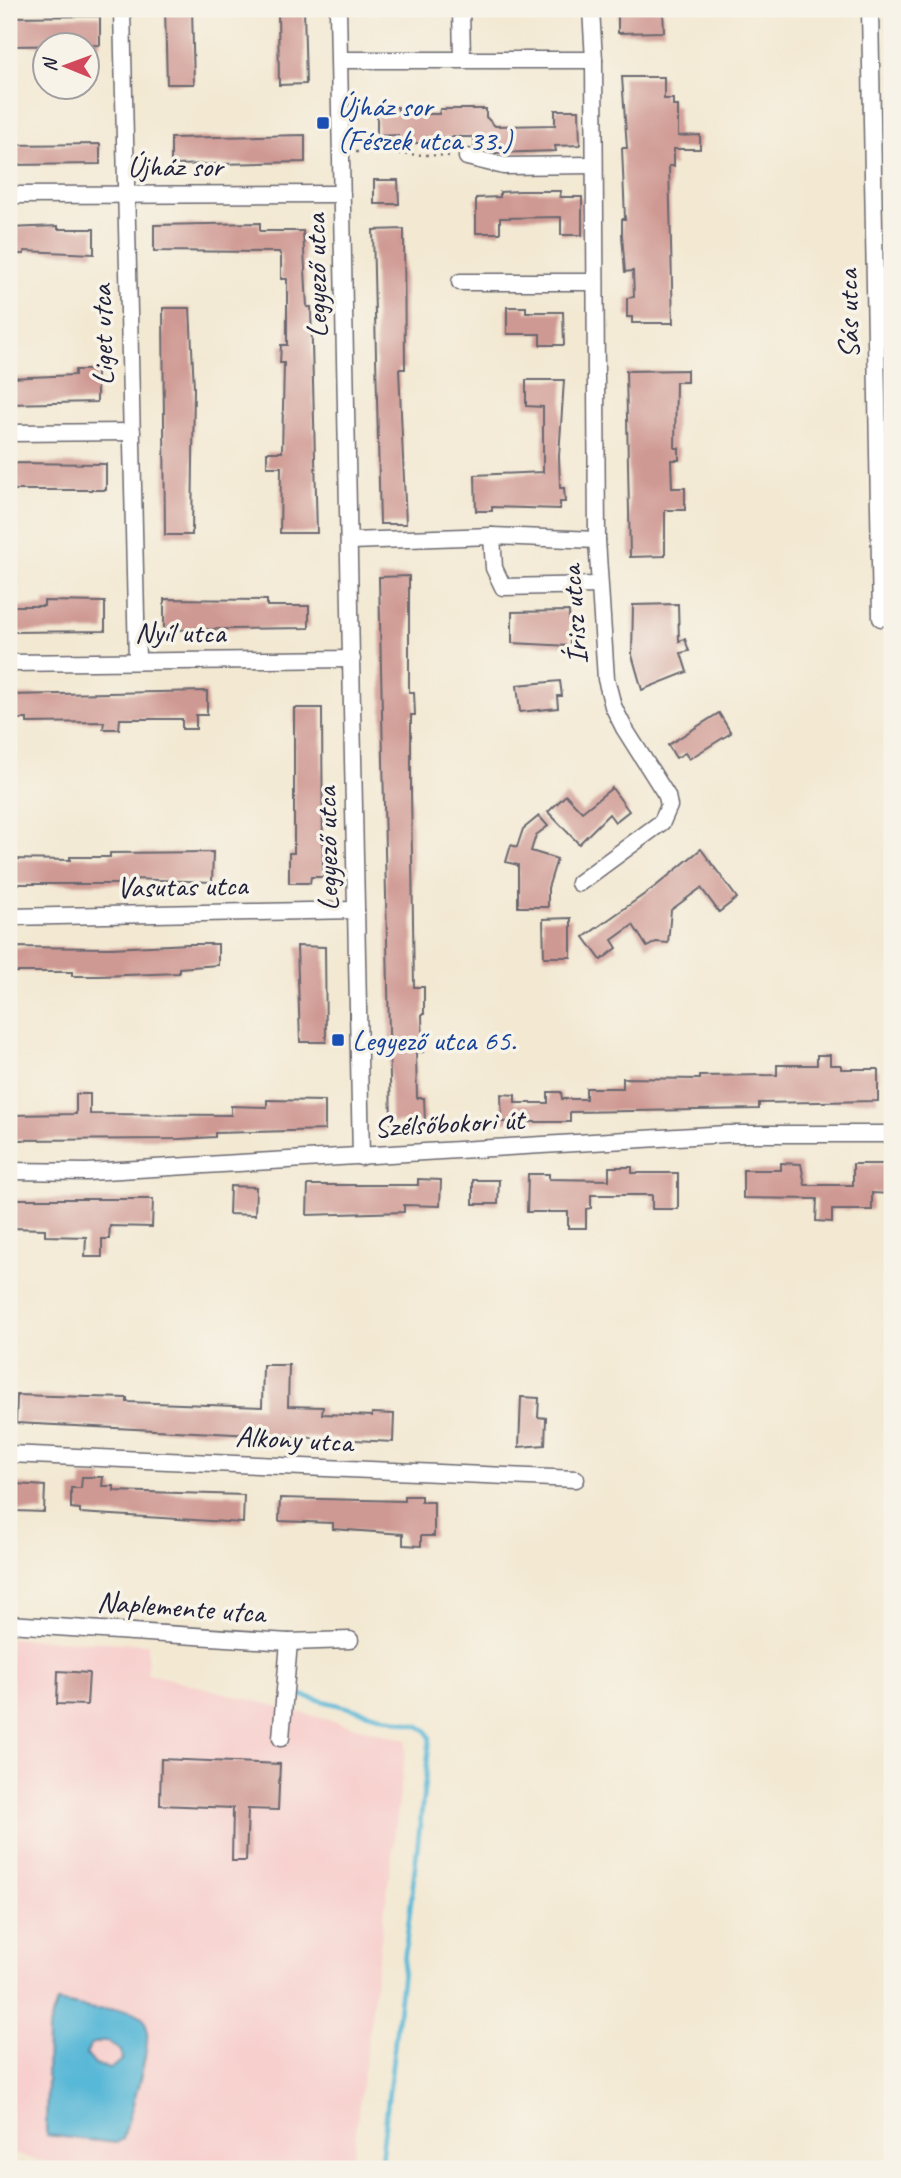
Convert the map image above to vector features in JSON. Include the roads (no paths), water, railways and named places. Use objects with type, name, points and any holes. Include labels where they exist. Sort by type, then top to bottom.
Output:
[{"type":"street","name":"Liget utca","points":[[122,9],[137,660]]},
{"type":"street","name":"Legyező utca","points":[[338,9],[351,541],[360,1157]]},
{"type":"street","points":[[461,9],[462,59]]},
{"type":"street","name":"Írisz utca","points":[[579,883],[662,822],[669,806],[667,796],[613,706],[606,678],[597,540],[593,282],[594,60],[591,9]]},
{"type":"street","name":"Sás utca","points":[[870,9],[881,618]]},
{"type":"street","points":[[340,60],[594,60]]},
{"type":"street","points":[[467,157],[504,166],[594,165]]},
{"type":"street","name":"Újház sor","points":[[9,195],[342,194]]},
{"type":"street","points":[[460,282],[593,282]]},
{"type":"street","points":[[9,433],[132,432]]},
{"type":"street","points":[[492,536],[494,568],[503,587],[599,585]]},
{"type":"street","points":[[351,541],[492,536],[597,540]]},
{"type":"street","name":"Nyíl utca","points":[[9,663],[352,659]]},
{"type":"street","name":"Vasutas utca","points":[[9,917],[356,910]]},
{"type":"street","name":"Szélsőbokori út","points":[[9,1171],[87,1172],[727,1134],[892,1134]]},
{"type":"street","name":"Alkony utca","points":[[9,1454],[576,1479]]},
{"type":"street","name":"Naplemente utca","points":[[9,1624],[289,1642],[350,1640]]},
{"type":"street","points":[[281,1738],[289,1642]]},
{"type":"water","points":[[57,2002],[94,2009],[124,2010],[141,2016],[146,2024],[145,2055],[123,2139],[116,2143],[46,2135],[48,2030]],"holes":[[[107,2041],[121,2051],[122,2060],[111,2068],[95,2065],[86,2054],[91,2044]]]},
{"type":"waterway","points":[[296,1694],[419,1726],[426,1730],[430,1738],[380,2169]]},
{"type":"place","name":"Újház sor (Fészek utca 33.)","points":[[323,123]]},
{"type":"place","name":"Legyező utca 65.","points":[[338,1040]]}]
